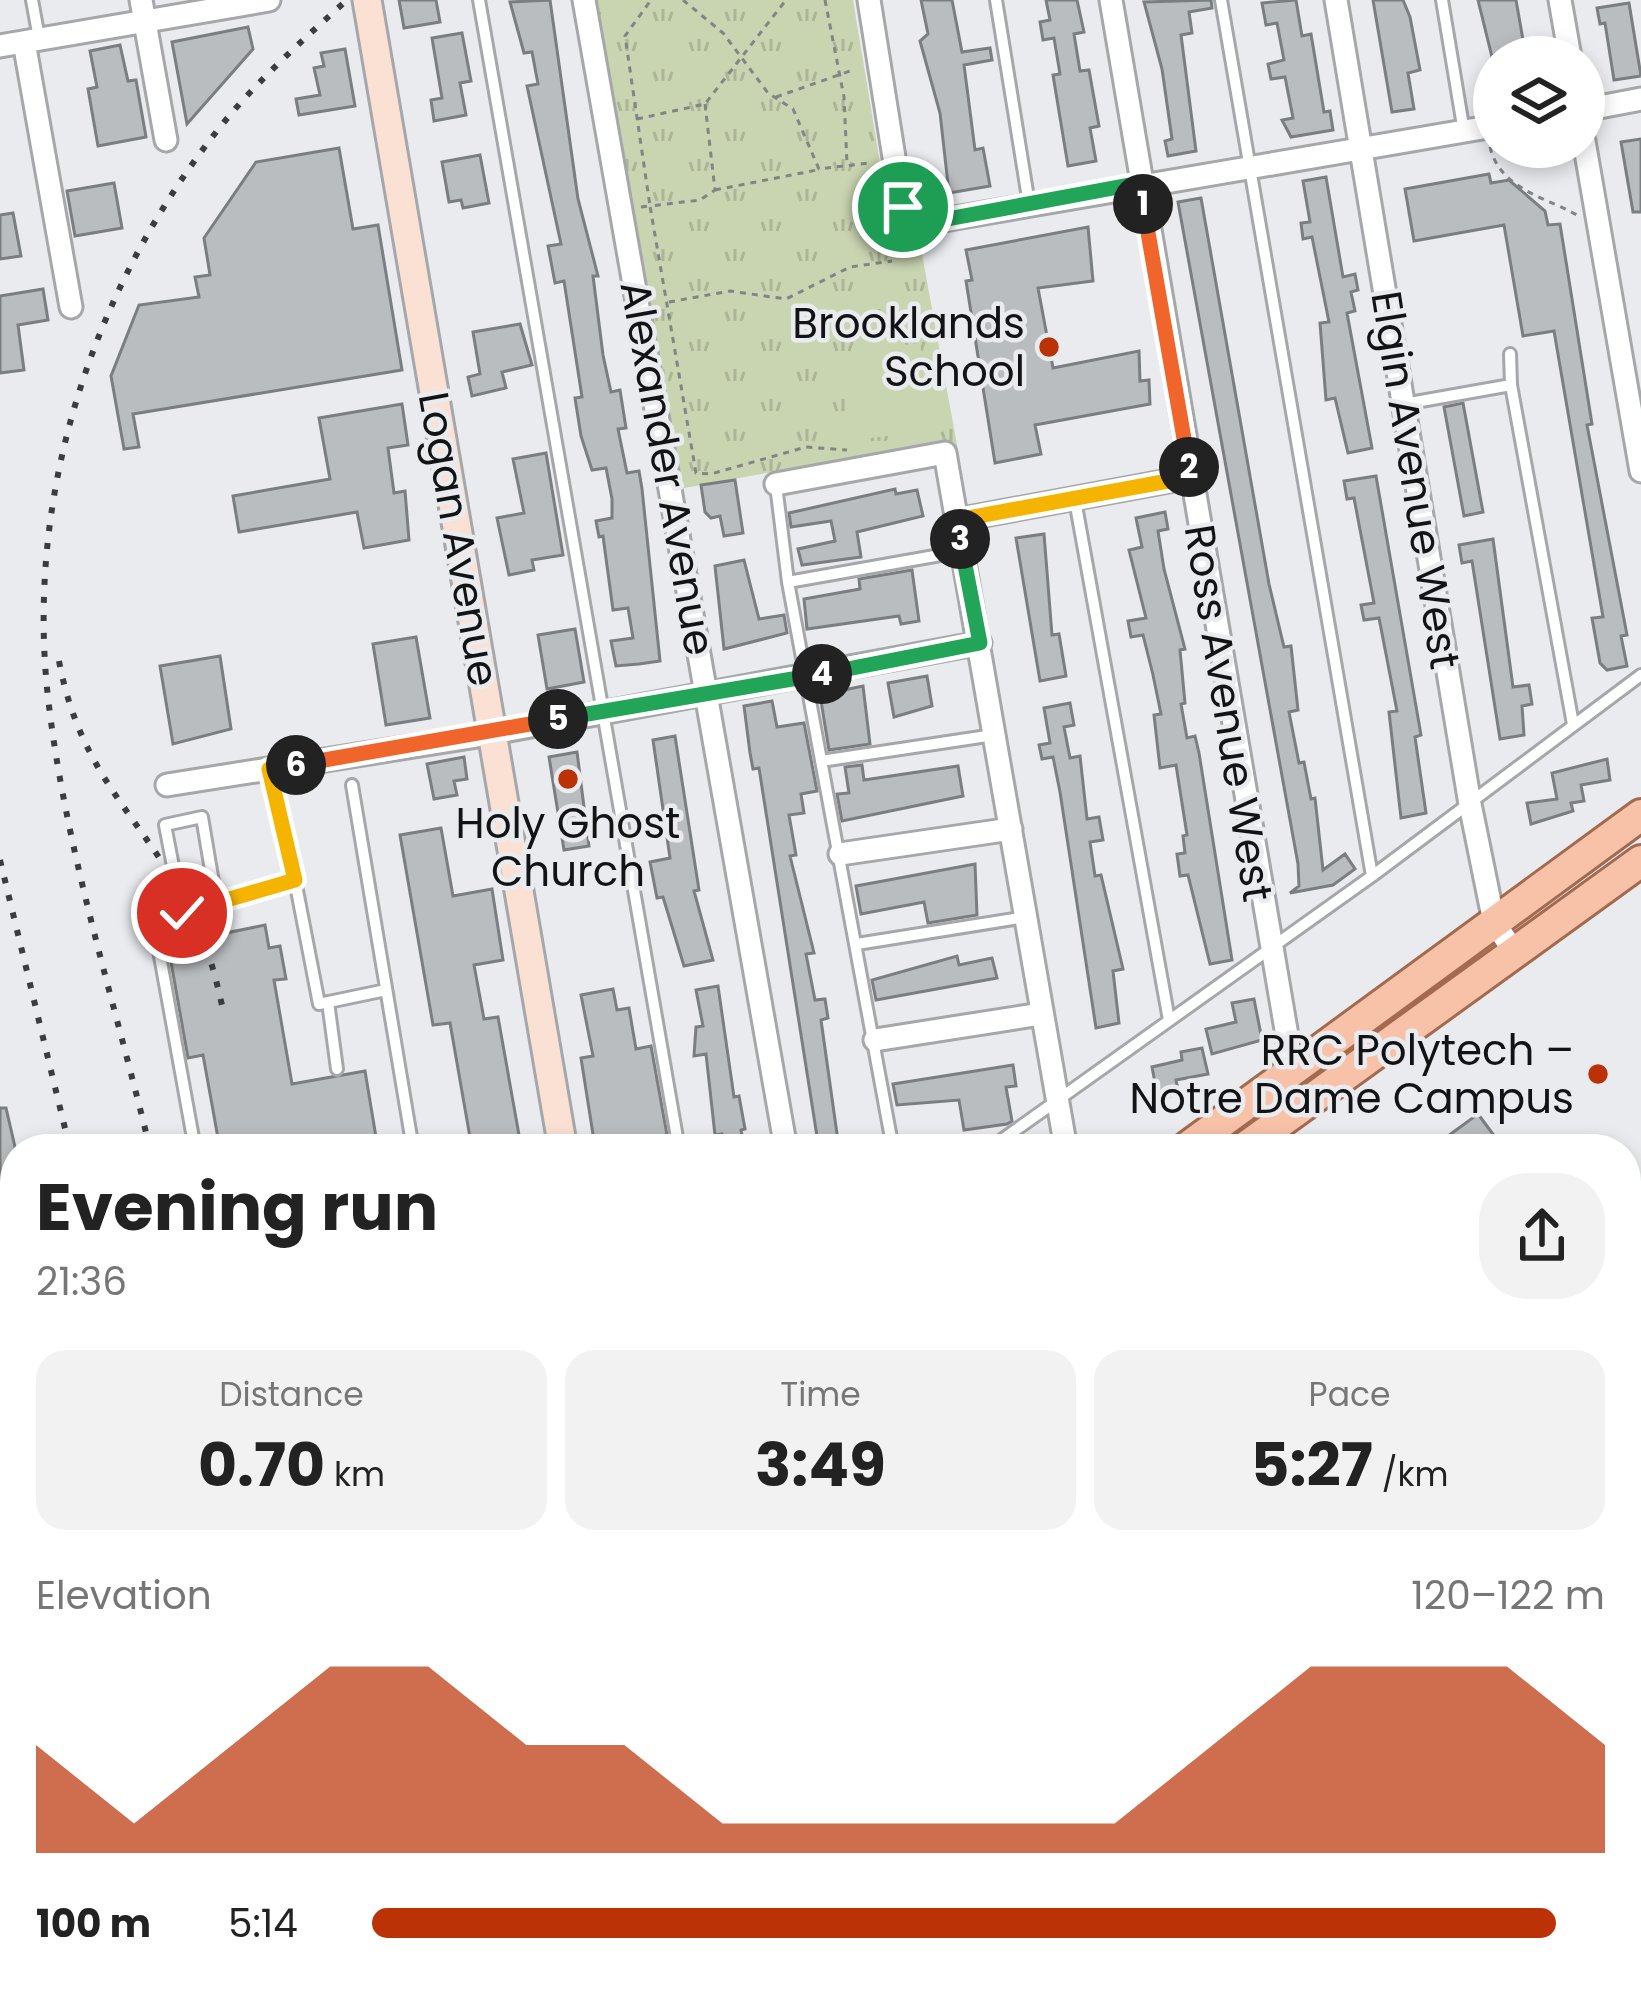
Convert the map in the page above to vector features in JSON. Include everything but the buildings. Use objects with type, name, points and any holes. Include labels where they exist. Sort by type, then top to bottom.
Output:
[{"type":"main road","name":"Logan Avenue","points":[[367,0],[492,732],[554,1134]]},
{"type":"main road","points":[[1226,1134],[1293,1070],[1641,815]]},
{"type":"main road","points":[[1264,1134],[1641,861]]},
{"type":"street","name":"Alexander Avenue","points":[[584,0],[783,1134]]},
{"type":"street","points":[[869,0],[900,195],[917,220],[1361,146],[1473,133]]},
{"type":"street","name":"Ross Avenue West","points":[[1111,0],[1268,950],[1293,1070]]},
{"type":"street","name":"Elgin Avenue West","points":[[1336,0],[1470,804],[1494,922],[1515,952]]},
{"type":"street","points":[[1560,0],[1566,36]]},
{"type":"street","points":[[0,46],[143,10],[258,1]]},
{"type":"street","points":[[143,10],[166,140]]},
{"type":"street","points":[[32,41],[71,307]]},
{"type":"street","points":[[1605,106],[1641,99]]},
{"type":"street","points":[[1589,168],[1641,471]]},
{"type":"street","points":[[776,484],[945,453],[1063,1134]]},
{"type":"street","points":[[957,520],[1190,477]]},
{"type":"street","points":[[167,785],[805,678],[980,643]]},
{"type":"street","points":[[840,854],[1011,829]]},
{"type":"street","points":[[875,1040],[1041,1014]]},
{"type":"lane","points":[[32,0],[32,41]]},
{"type":"lane","points":[[479,0],[676,1134]]},
{"type":"lane","points":[[996,0],[1029,203]]},
{"type":"lane","points":[[1222,0],[1372,876]]},
{"type":"lane","points":[[1442,0],[1464,132]]},
{"type":"lane","points":[[1510,354],[1511,385],[1573,724]]},
{"type":"lane","points":[[1404,404],[1511,385]]},
{"type":"lane","points":[[776,484],[788,582],[890,1134]]},
{"type":"lane","points":[[1075,500],[1169,1020]]},
{"type":"lane","points":[[788,582],[963,551]]},
{"type":"lane","points":[[1010,1134],[1372,876],[1641,675]]},
{"type":"lane","points":[[821,760],[994,735]]},
{"type":"lane","points":[[269,769],[319,1004],[386,990]]},
{"type":"lane","points":[[352,785],[410,1134]]},
{"type":"lane","points":[[182,913],[165,825],[202,817],[216,900]]},
{"type":"lane","points":[[192,1134],[158,945],[164,922],[216,900],[295,880]]},
{"type":"lane","points":[[857,944],[1026,917]]},
{"type":"lane","points":[[328,1002],[337,1069]]},
{"type":"path","points":[[651,0],[625,36],[696,473],[711,474],[806,447],[851,450]]},
{"type":"path","points":[[683,0],[722,33],[776,97],[793,109],[819,170]]},
{"type":"path","points":[[635,119],[705,104],[744,60],[786,0]]},
{"type":"path","points":[[825,0],[841,74],[847,166]]},
{"type":"path","points":[[776,97],[853,70]]},
{"type":"path","points":[[705,104],[715,190]]},
{"type":"path","points":[[622,211],[700,200],[715,190],[869,164]]},
{"type":"path","points":[[1500,168],[1502,174],[1544,202],[1584,219]]},
{"type":"path","points":[[667,302],[730,291],[786,299],[850,267],[892,261]]},
{"type":"path","points":[[685,410],[679,410],[679,418],[687,422]]},
{"type":"path","points":[[1351,1097],[1365,1117]]},
{"type":"green space","points":[[595,0],[853,0],[887,205],[919,238],[959,456],[925,444],[679,489]]},
{"type":"green space","points":[[920,343],[933,421],[927,431],[847,441],[847,401],[857,371],[881,352]]},
{"type":"railway","points":[[146,1134],[80,873],[49,706],[44,628],[47,550],[58,472],[104,322],[178,184],[253,89],[347,0]]},
{"type":"railway","points":[[59,661],[69,701],[98,767],[192,913],[223,1010]]},
{"type":"railway","points":[[0,860],[66,1134]]},
{"type":"place","name":"Brooklands School","points":[[1049,347]]},
{"type":"place","name":"Holy Ghost Church","points":[[568,779]]},
{"type":"place","name":"RRC Polytech – Notre Dame Campus","points":[[1598,1074]]},
{"type":"route","points":[[182,913],[202,903],[295,880],[269,769],[805,678],[980,643],[957,520],[1190,477],[1140,183],[926,223],[903,207]]}]
